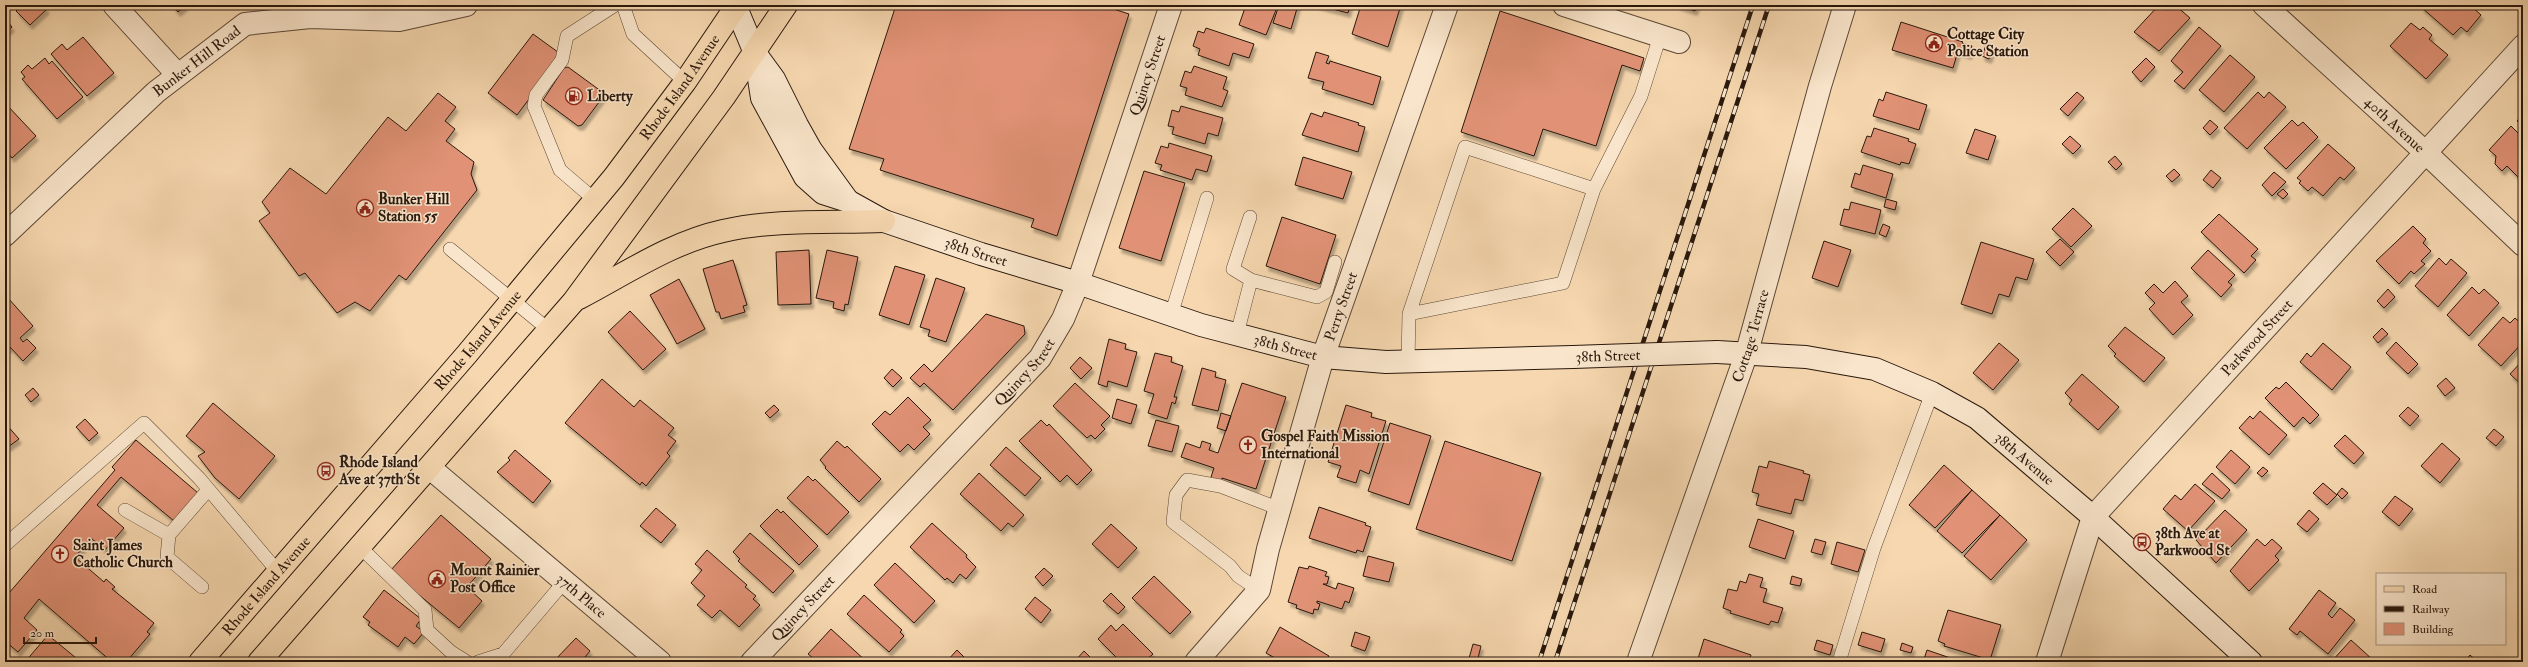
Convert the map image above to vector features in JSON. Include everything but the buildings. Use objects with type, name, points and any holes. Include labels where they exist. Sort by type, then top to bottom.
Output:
[{"type":"main road","points":[[259,662],[430,468],[573,302],[755,52],[786,5]]},
{"type":"main road","name":"Rhode Island Avenue","points":[[200,662],[279,573],[512,300],[594,200],[685,82],[736,6]]},
{"type":"main road","points":[[573,302],[658,255],[722,231],[768,223],[884,221]]},
{"type":"street","points":[[114,5],[177,74]]},
{"type":"street","name":"Bunker Hill Road","points":[[5,234],[177,74],[245,24],[310,17],[399,20],[466,5]]},
{"type":"street","name":"Quincy Street","points":[[752,662],[1040,358],[1063,319],[1078,283],[1171,5]]},
{"type":"street","name":"Perry Street","points":[[1196,662],[1259,590],[1280,509],[1323,357],[1447,5]]},
{"type":"street","points":[[1564,5],[1669,39]]},
{"type":"street","name":"Cottage Terrace","points":[[1638,662],[1747,352],[1820,86],[1845,5]]},
{"type":"street","name":"40th Avenue","points":[[2264,5],[2426,152],[2523,245]]},
{"type":"street","name":"38th Street","points":[[736,6],[755,52],[762,98],[805,177],[823,193],[848,201],[884,221],[981,254],[1078,283],[1171,315],[1323,357],[1408,361],[1747,352]]},
{"type":"street","name":"Parkwood Street","points":[[2047,662],[2093,517],[2523,46]]},
{"type":"street","name":"38th Avenue","points":[[1747,352],[1806,357],[1875,369],[1932,393],[1977,418],[2093,517],[2251,662]]},
{"type":"street","name":"37th Place","points":[[430,468],[660,662]]},
{"type":"lane","points":[[594,200],[560,170],[534,106],[536,95],[562,60],[567,36],[615,5]]},
{"type":"lane","points":[[624,5],[633,34],[685,82]]},
{"type":"lane","points":[[1409,314],[1563,283],[1594,189],[1669,39]]},
{"type":"lane","points":[[1408,361],[1409,314],[1465,147],[1594,189]]},
{"type":"lane","points":[[1171,315],[1208,198]]},
{"type":"lane","points":[[1250,217],[1233,269],[1251,280],[1316,297],[1326,292],[1335,262]]},
{"type":"lane","points":[[450,249],[549,330]]},
{"type":"lane","points":[[1237,334],[1251,280]]},
{"type":"lane","points":[[1839,662],[1874,548],[1932,393]]},
{"type":"lane","points":[[5,545],[144,423],[208,490],[279,573]]},
{"type":"lane","points":[[1259,590],[1238,576],[1230,566],[1173,522],[1176,495],[1187,480],[1220,486],[1280,509]]},
{"type":"lane","points":[[202,587],[167,557],[169,535],[208,490]]},
{"type":"lane","points":[[125,510],[169,535]]},
{"type":"lane","points":[[360,547],[425,610],[427,630],[451,652],[467,662]]},
{"type":"lane","points":[[478,662],[503,654],[565,581]]},
{"type":"railway","points":[[1539,662],[1753,5]]},
{"type":"railway","points":[[1555,662],[1769,5]]},
{"type":"place","name":"Cottage City Police Station","points":[[1934,43]]},
{"type":"place","name":"Liberty","points":[[574,96]]},
{"type":"place","name":"Bunker Hill Station 55","points":[[365,208]]},
{"type":"place","name":"Gospel Faith Mission International","points":[[1248,445]]},
{"type":"place","name":"Rhode Island Ave at 37th St","points":[[326,471]]},
{"type":"place","name":"38th Ave at Parkwood St","points":[[2142,542]]},
{"type":"place","name":"Saint James Catholic Church","points":[[60,554]]},
{"type":"place","name":"Mount Rainier Post Office","points":[[437,579]]}]
